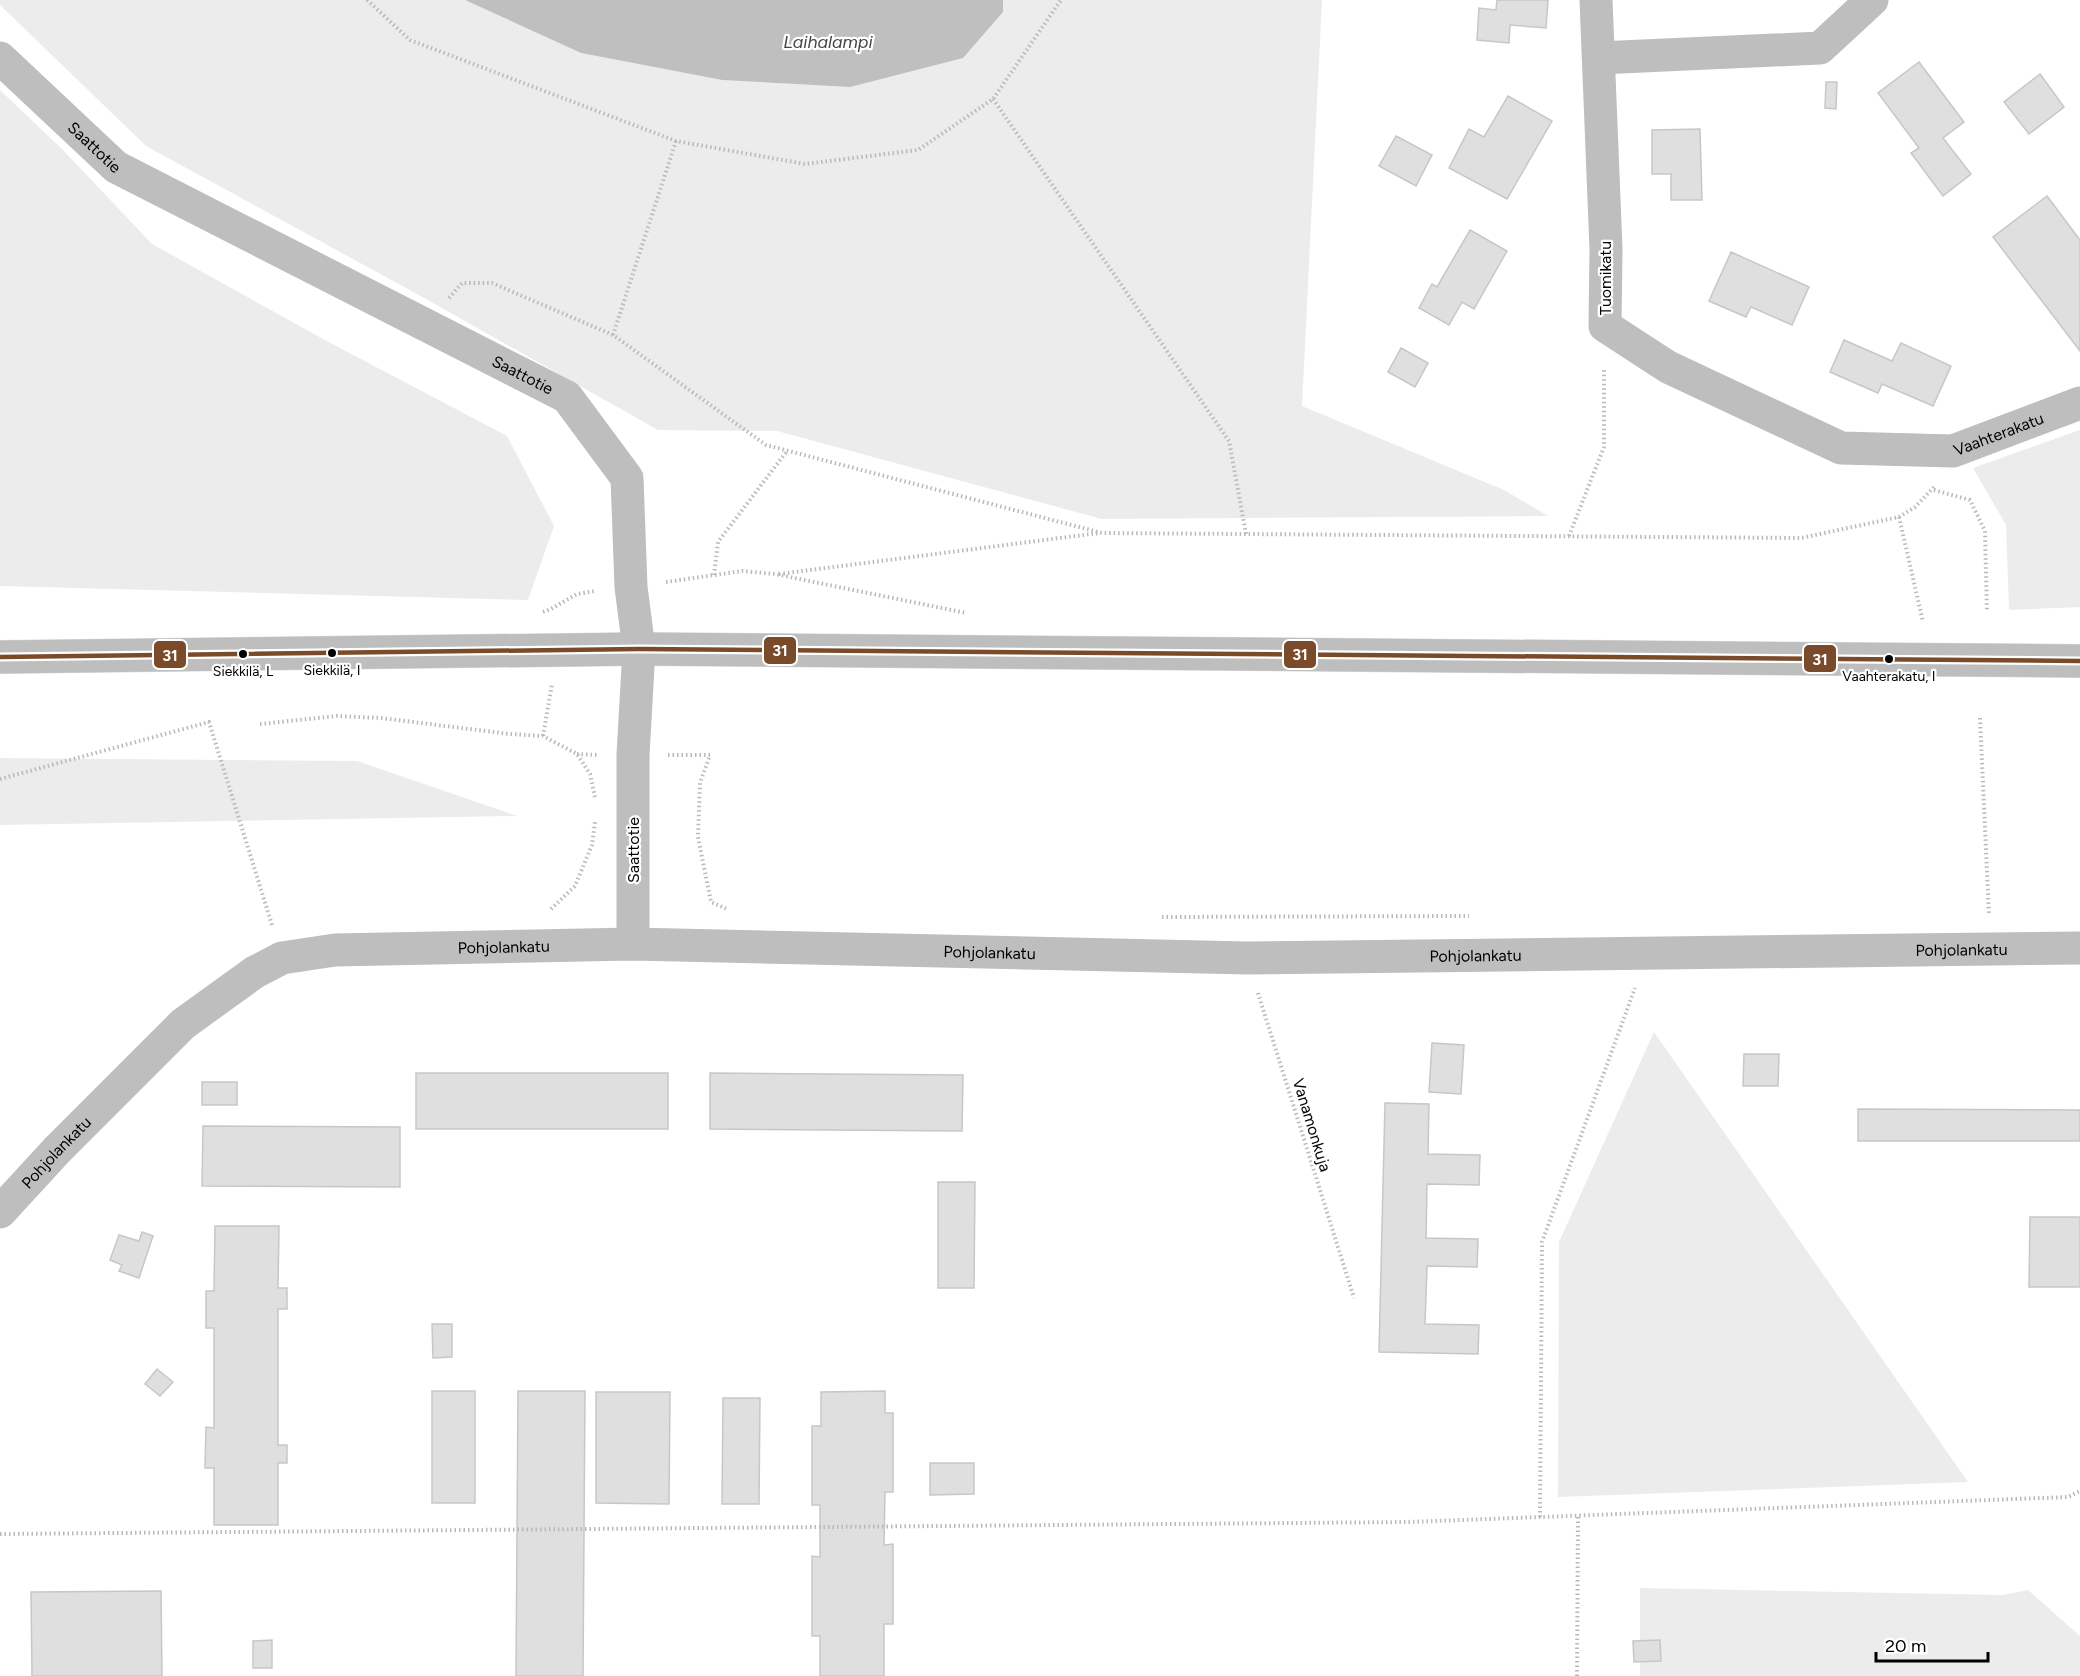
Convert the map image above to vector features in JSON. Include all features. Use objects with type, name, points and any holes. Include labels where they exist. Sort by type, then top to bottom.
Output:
[{"type":"street","name":"Tuomikatu","points":[[1596,0],[1606,249],[1605,326],[1668,367],[1841,448]]},
{"type":"street","points":[[1599,58],[1820,48],[1872,0]]},
{"type":"street","name":"Saattotie","points":[[0,58],[116,167],[567,397],[627,478],[631,587],[639,649],[633,755],[633,944]]},
{"type":"street","name":"Vaahterakatu","points":[[1841,448],[1953,451],[2080,403]]},
{"type":"street","points":[[0,657],[639,649],[2080,661]]},
{"type":"street","name":"Pohjolankatu","points":[[0,1212],[57,1150],[183,1024],[255,972],[282,958],[335,950],[633,944],[1247,958],[2080,948]]},
{"type":"path","points":[[367,0],[410,40],[676,141],[805,164],[918,150],[993,99],[1061,0]]},
{"type":"path","points":[[993,99],[1229,441],[1246,534]]},
{"type":"path","points":[[613,335],[676,141]]},
{"type":"path","points":[[492,283],[613,335],[766,445],[1102,532]]},
{"type":"path","points":[[1569,536],[1604,447],[1605,326]]},
{"type":"path","points":[[714,575],[718,542],[787,451]]},
{"type":"path","points":[[775,574],[1102,532],[1801,538],[1899,517],[1915,507],[1934,490],[1953,451]]},
{"type":"path","points":[[1934,490],[1970,500],[1986,531],[1988,612]]},
{"type":"path","points":[[1899,517],[1923,622]]},
{"type":"path","points":[[260,724],[338,716],[381,718],[543,736],[577,754],[590,774],[597,805]]},
{"type":"path","points":[[1980,718],[1991,949]]},
{"type":"path","points":[[0,779],[209,722],[282,958]]},
{"type":"path","points":[[710,755],[700,783],[698,837],[711,902],[730,910]]},
{"type":"path","points":[[551,946],[549,911],[575,886],[592,845],[596,815]]},
{"type":"path","points":[[1154,917],[1476,916]]},
{"type":"path","points":[[1540,1517],[1542,1242],[1647,954]]},
{"type":"path","name":"Vanamonkuja","points":[[1247,958],[1353,1298]]},
{"type":"path","points":[[0,1534],[1409,1522],[2068,1497],[2080,1491]]},
{"type":"path","points":[[1577,1676],[1578,1516]]},
{"type":"shaded area","points":[[0,0],[465,0],[581,53],[722,80],[850,87],[1003,12],[1003,0],[1322,0],[1302,406],[1504,490],[1548,516],[1102,519],[777,431],[658,430],[417,294],[146,146],[0,5]]},
{"type":"shaded area","points":[[0,90],[63,150],[152,244],[323,339],[507,436],[554,526],[528,600],[0,586]]},
{"type":"shaded area","points":[[2080,430],[2080,607],[2009,610],[2006,525],[1973,468]]},
{"type":"shaded area","points":[[0,758],[357,761],[517,816],[0,825]]},
{"type":"shaded area","points":[[1654,1032],[1968,1482],[1558,1497],[1559,1242]]},
{"type":"shaded area","points":[[1640,1588],[2003,1595],[2028,1590],[2080,1636],[2080,1676],[1640,1676]]},
{"type":"water","name":"Laihalampi","points":[[465,0],[1003,0],[1003,12],[963,58],[850,87],[722,80],[581,53]]},
{"type":"building","points":[[1497,0],[1548,0],[1546,28],[1510,25],[1509,43],[1477,40],[1479,8],[1496,10]]},
{"type":"building","points":[[1919,62],[1964,122],[1943,138],[1971,174],[1943,196],[1911,153],[1919,148],[1878,93]]},
{"type":"building","points":[[2040,74],[2064,107],[2029,134],[2004,102]]},
{"type":"building","points":[[1826,82],[1837,82],[1836,109],[1825,108]]},
{"type":"building","points":[[1508,96],[1552,121],[1507,199],[1449,168],[1469,129],[1484,137]]},
{"type":"building","points":[[1700,129],[1702,200],[1671,200],[1671,174],[1652,174],[1652,130]]},
{"type":"building","points":[[1396,136],[1432,155],[1416,186],[1379,166]]},
{"type":"building","points":[[2047,196],[2080,240],[2080,351],[1993,237]]},
{"type":"building","points":[[1470,230],[1507,251],[1474,309],[1462,302],[1449,325],[1419,308],[1432,284],[1437,287]]},
{"type":"building","points":[[1731,252],[1809,287],[1792,325],[1751,307],[1746,317],[1709,301]]},
{"type":"building","points":[[1844,340],[1892,361],[1901,343],[1951,366],[1933,406],[1882,384],[1878,393],[1830,372]]},
{"type":"building","points":[[1401,348],[1428,363],[1415,387],[1388,372]]},
{"type":"building","points":[[1432,1043],[1464,1045],[1461,1094],[1429,1092]]},
{"type":"building","points":[[1744,1054],[1779,1054],[1778,1086],[1743,1086]]},
{"type":"building","points":[[416,1073],[668,1073],[668,1129],[416,1129]]},
{"type":"building","points":[[710,1073],[963,1075],[962,1131],[710,1129]]},
{"type":"building","points":[[202,1082],[237,1082],[237,1105],[202,1105]]},
{"type":"building","points":[[1385,1103],[1429,1104],[1428,1154],[1480,1155],[1479,1185],[1427,1184],[1426,1238],[1478,1239],[1477,1267],[1427,1266],[1425,1324],[1479,1325],[1478,1354],[1379,1352]]},
{"type":"building","points":[[1858,1109],[2080,1110],[2080,1141],[1858,1141]]},
{"type":"building","points":[[203,1126],[400,1127],[400,1187],[202,1186]]},
{"type":"building","points":[[938,1182],[975,1182],[974,1288],[938,1288]]},
{"type":"building","points":[[2030,1217],[2080,1217],[2080,1287],[2029,1287]]},
{"type":"building","points":[[215,1226],[279,1226],[278,1288],[287,1288],[287,1309],[278,1309],[278,1445],[287,1445],[287,1463],[278,1463],[278,1525],[214,1525],[214,1468],[205,1468],[206,1427],[214,1428],[214,1328],[206,1328],[206,1291],[214,1291]]},
{"type":"building","points":[[142,1232],[153,1236],[139,1278],[119,1271],[122,1265],[110,1260],[119,1235],[139,1241]]},
{"type":"building","points":[[432,1324],[452,1324],[452,1357],[433,1358]]},
{"type":"building","points":[[157,1369],[173,1382],[160,1396],[145,1384]]},
{"type":"building","points":[[432,1391],[475,1391],[475,1503],[432,1503]]},
{"type":"building","points":[[518,1391],[585,1391],[583,1676],[516,1676]]},
{"type":"building","points":[[885,1391],[885,1413],[893,1413],[893,1492],[885,1492],[884,1545],[893,1544],[893,1624],[884,1624],[884,1676],[820,1676],[820,1636],[812,1636],[812,1556],[820,1557],[820,1505],[812,1505],[812,1426],[821,1426],[821,1392]]},
{"type":"building","points":[[596,1392],[670,1392],[669,1504],[596,1503]]},
{"type":"building","points":[[723,1398],[760,1398],[759,1504],[722,1504]]},
{"type":"building","points":[[930,1463],[974,1463],[974,1494],[930,1495]]},
{"type":"building","points":[[161,1591],[162,1676],[32,1676],[31,1592]]},
{"type":"building","points":[[272,1640],[272,1668],[253,1668],[253,1641]]},
{"type":"building","points":[[1660,1640],[1661,1661],[1634,1662],[1633,1641]]},
{"type":"transit line","name":"31","points":[[0,657],[639,649],[2080,661]]},
{"type":"place","name":"Siekkilä, I","points":[[332,653]]},
{"type":"place","name":"Siekkilä, L","points":[[243,654]]},
{"type":"place","name":"Vaahterakatu, I","points":[[1889,659]]}]
